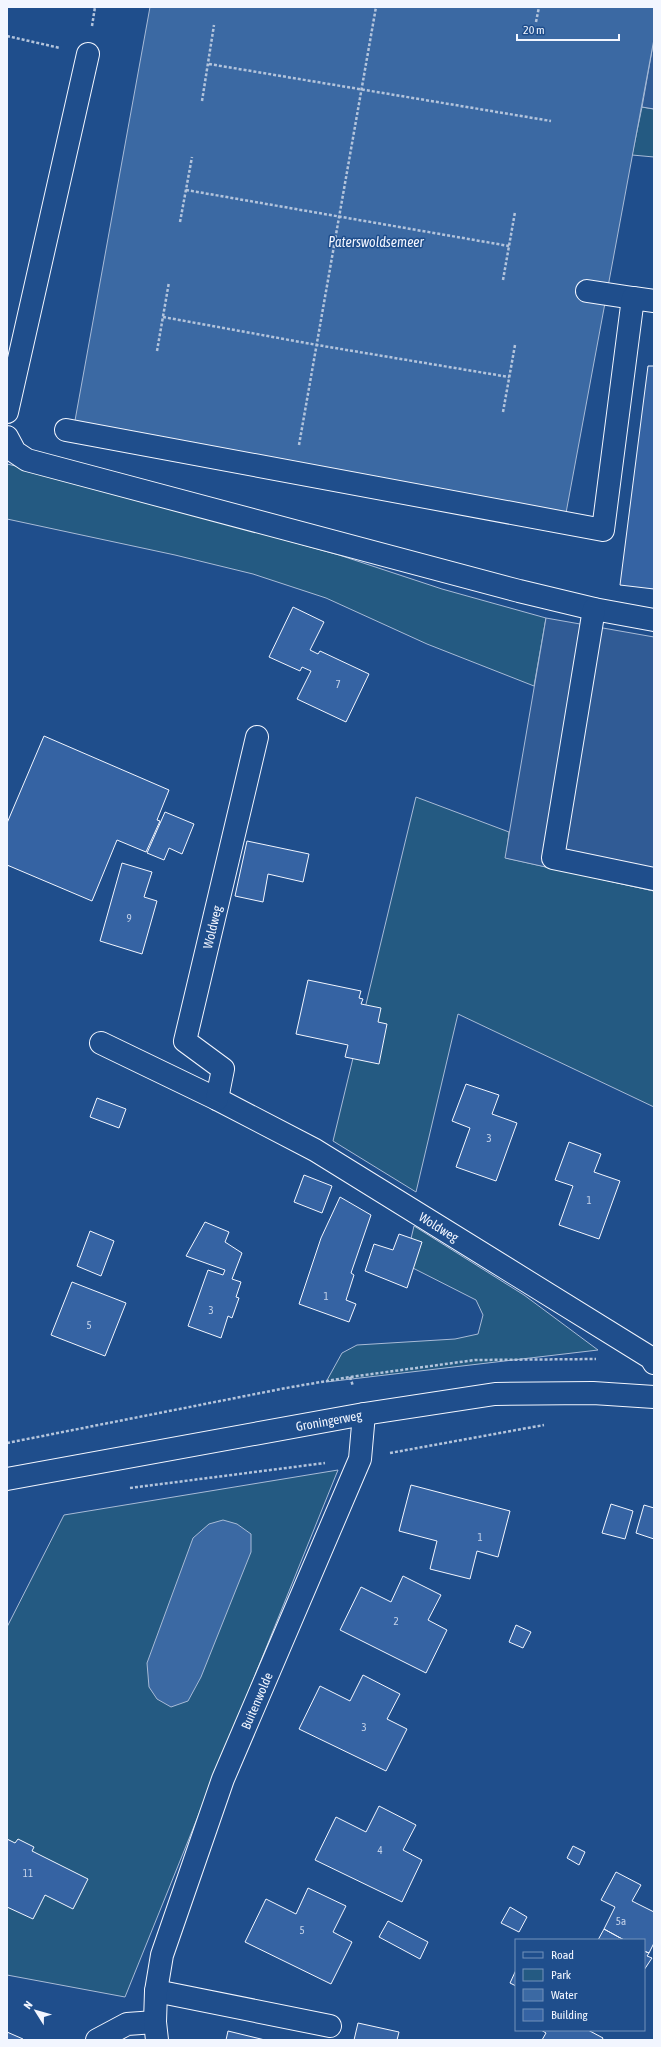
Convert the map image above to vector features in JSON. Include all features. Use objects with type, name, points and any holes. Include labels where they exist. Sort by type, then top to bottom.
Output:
[{"type":"street","points":[[7,412],[88,54]]},
{"type":"street","points":[[66,430],[603,530],[644,300],[586,291]]},
{"type":"street","points":[[7,437],[15,452],[27,460],[519,591],[594,609],[654,620]]},
{"type":"street","points":[[594,609],[553,858],[654,879]]},
{"type":"street","name":"Woldweg","points":[[218,1100],[223,1070],[184,1041],[257,737]]},
{"type":"street","name":"Woldweg","points":[[101,1043],[218,1100],[315,1150],[651,1358],[654,1363]]},
{"type":"street","name":"Groningerweg","points":[[7,1478],[364,1414],[495,1394],[593,1393],[654,1398]]},
{"type":"street","name":"Buitenwolde","points":[[98,2040],[127,2024],[156,2031],[156,1991],[162,1956],[223,1779],[360,1459],[364,1414]]},
{"type":"street","points":[[156,1991],[330,2026]]},
{"type":"path","points":[[294,473],[363,89],[376,7]]},
{"type":"path","points":[[536,22],[539,7]]},
{"type":"path","points":[[202,101],[214,25]]},
{"type":"path","points":[[7,36],[88,54]]},
{"type":"path","points":[[208,64],[551,121]]},
{"type":"path","points":[[180,222],[192,157]]},
{"type":"path","points":[[186,190],[509,246]]},
{"type":"path","points":[[503,280],[515,212]]},
{"type":"path","points":[[156,351],[169,282]]},
{"type":"path","points":[[163,317],[317,345],[509,377]]},
{"type":"path","points":[[503,412],[515,345]]},
{"type":"path","points":[[7,1443],[286,1388],[350,1377],[476,1360],[603,1358]]},
{"type":"green space","points":[[642,107],[654,109],[654,157],[632,155]]},
{"type":"green space","points":[[7,464],[46,473],[339,555],[442,589],[546,618],[534,686],[427,644],[326,598],[253,574],[175,555],[7,519]]},
{"type":"green space","points":[[416,797],[509,832],[506,858],[654,891],[654,1107],[458,1014],[416,1192],[333,1141]]},
{"type":"green space","points":[[414,1226],[524,1295],[598,1350],[326,1382],[342,1353],[357,1345],[455,1339],[478,1334],[483,1315],[476,1300],[405,1264]]},
{"type":"green space","points":[[338,1470],[125,1997],[7,1975],[7,1627],[64,1515]]},
{"type":"shaded area","points":[[654,39],[654,109],[642,107]]},
{"type":"shaded area","points":[[546,618],[654,637],[654,891],[505,858]]},
{"type":"water","name":"Paterswoldsemeer","points":[[150,7],[654,7],[654,39],[566,513],[74,426]]},
{"type":"water","points":[[223,1520],[237,1524],[251,1534],[251,1552],[201,1677],[188,1701],[171,1707],[157,1699],[149,1687],[147,1663],[193,1538],[209,1524]]},
{"type":"building","points":[[648,366],[654,366],[654,589],[620,585]]},
{"type":"building","points":[[293,607],[324,622],[310,650],[318,654],[320,651],[369,674],[346,722],[297,699],[311,671],[302,667],[300,671],[269,657]]},
{"type":"building","points":[[44,736],[169,790],[157,820],[160,821],[146,852],[117,840],[92,901],[7,865],[7,823]]},
{"type":"building","points":[[165,812],[194,824],[182,854],[169,848],[164,860],[147,853]]},
{"type":"building","points":[[247,841],[309,854],[303,882],[268,874],[263,902],[235,896]]},
{"type":"building","points":[[122,863],[152,872],[144,897],[157,901],[142,954],[100,941]]},
{"type":"building","points":[[308,980],[361,991],[359,998],[363,999],[361,1004],[381,1008],[378,1022],[387,1024],[379,1064],[345,1057],[348,1045],[296,1034]]},
{"type":"building","points":[[466,1084],[499,1095],[492,1114],[517,1123],[496,1181],[456,1167],[470,1128],[452,1121]]},
{"type":"building","points":[[97,1098],[126,1109],[119,1128],[90,1117]]},
{"type":"building","points":[[569,1142],[601,1154],[594,1172],[620,1181],[599,1239],[559,1225],[573,1186],[555,1180]]},
{"type":"building","points":[[304,1175],[332,1186],[322,1213],[294,1202]]},
{"type":"building","points":[[340,1197],[371,1215],[351,1273],[354,1275],[346,1300],[356,1304],[349,1322],[299,1304],[321,1238]]},
{"type":"building","points":[[205,1222],[229,1232],[225,1242],[242,1253],[232,1279],[241,1282],[236,1297],[239,1298],[232,1318],[228,1316],[221,1338],[188,1326],[208,1270],[223,1275],[225,1270],[186,1256]]},
{"type":"building","points":[[90,1231],[114,1241],[101,1276],[77,1266]]},
{"type":"building","points":[[399,1234],[422,1242],[407,1288],[365,1271],[374,1244],[393,1250]]},
{"type":"building","points":[[72,1282],[126,1303],[105,1356],[51,1335]]},
{"type":"building","points":[[411,1485],[510,1511],[498,1557],[477,1551],[470,1579],[430,1569],[437,1541],[399,1531]]},
{"type":"building","points":[[611,1504],[633,1511],[625,1539],[602,1533]]},
{"type":"building","points":[[644,1505],[654,1508],[654,1539],[636,1533]]},
{"type":"building","points":[[403,1576],[441,1595],[428,1620],[447,1630],[426,1673],[340,1630],[361,1587],[391,1602]]},
{"type":"building","points":[[516,1625],[531,1632],[523,1648],[509,1642]]},
{"type":"building","points":[[363,1675],[400,1694],[387,1719],[407,1729],[386,1771],[299,1729],[320,1686],[350,1701]]},
{"type":"building","points":[[379,1806],[416,1825],[403,1850],[422,1860],[402,1902],[315,1860],[336,1817],[366,1832]]},
{"type":"building","points":[[7,1839],[15,1843],[18,1839],[34,1847],[32,1851],[88,1879],[73,1909],[45,1895],[33,1919],[7,1907]]},
{"type":"building","points":[[573,1846],[585,1852],[579,1865],[567,1858]]},
{"type":"building","points":[[616,1872],[641,1885],[632,1901],[654,1912],[654,1943],[649,1953],[645,1951],[645,1939],[622,1939],[604,1929],[615,1907],[601,1900]]},
{"type":"building","points":[[308,1888],[346,1906],[333,1932],[352,1942],[331,1984],[245,1942],[266,1899],[296,1914]]},
{"type":"building","points":[[510,1907],[527,1917],[519,1932],[501,1923]]},
{"type":"building","points":[[388,1921],[428,1942],[420,1959],[379,1937]]},
{"type":"building","points":[[604,1929],[622,1939],[599,1939]]},
{"type":"building","points":[[645,1951],[649,1953],[647,1956],[652,1958],[645,1968]]},
{"type":"building","points":[[515,1972],[515,1986],[510,1983]]},
{"type":"building","points":[[358,2023],[399,2032],[397,2040],[354,2040]]},
{"type":"building","points":[[228,2031],[265,2040],[226,2040]]},
{"type":"building","points":[[543,2031],[590,2031],[603,2038],[602,2040],[542,2040],[546,2033]]},
{"type":"building","points":[[7,2032],[23,2039],[7,2040]]}]
